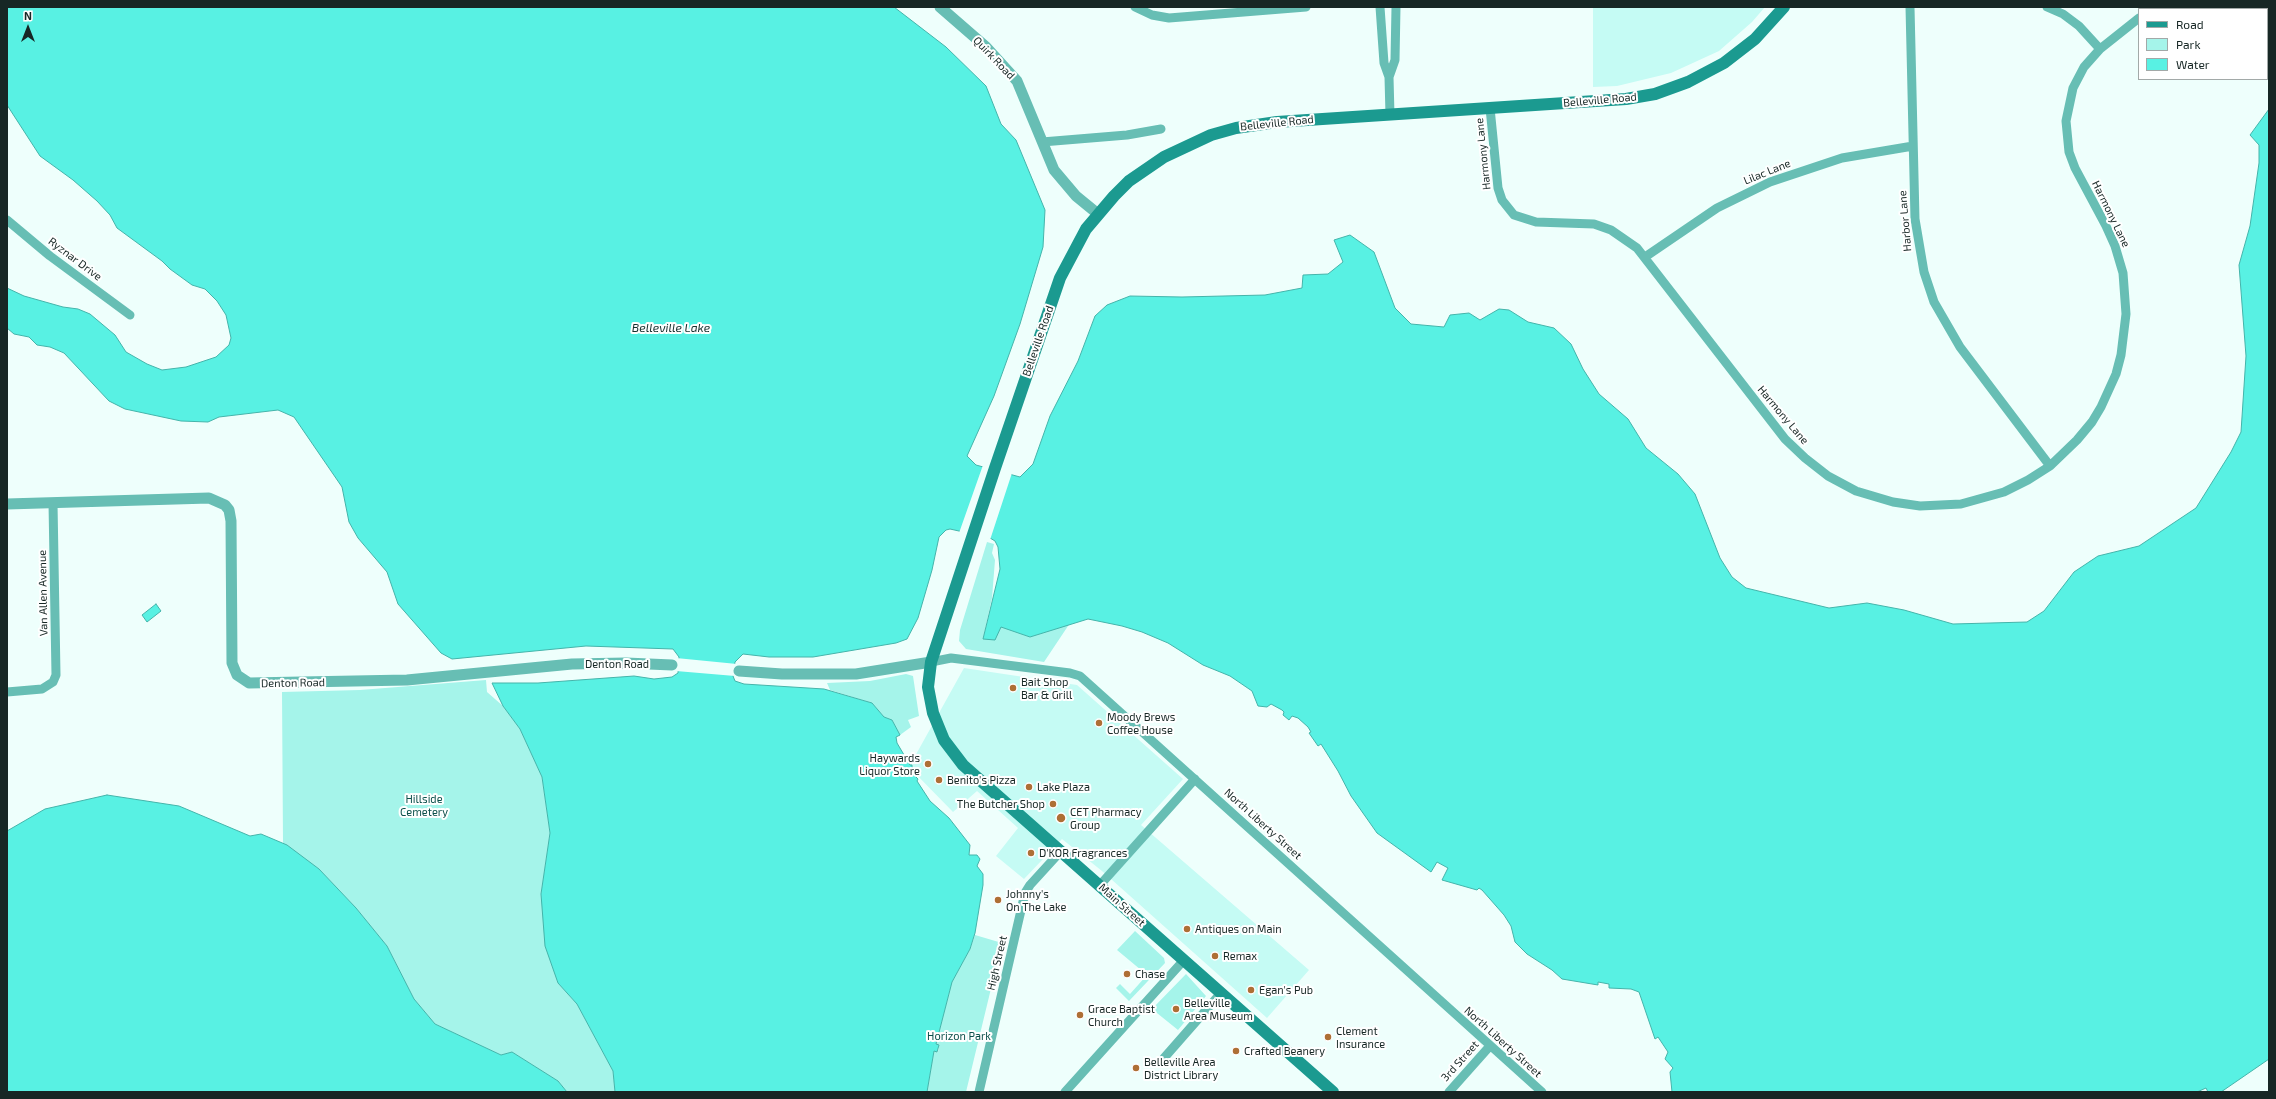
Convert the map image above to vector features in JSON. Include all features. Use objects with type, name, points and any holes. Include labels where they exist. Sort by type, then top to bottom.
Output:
[{"type":"main road","name":"Belleville Road","points":[[931,704],[928,687],[931,662],[1060,278],[1075,246],[1098,214],[1129,181],[1186,145],[1211,135],[1256,124],[1626,99],[1674,88],[1706,74],[1740,52],[1765,29],[1784,7]]},
{"type":"main road","name":"Main Street","points":[[931,704],[939,730],[956,757],[1333,1092]]},
{"type":"street","name":"Quirk Road","points":[[940,7],[986,47],[1017,81],[1054,170],[1064,184],[1098,214]]},
{"type":"street","points":[[1135,7],[1152,15],[1169,18],[1306,7]]},
{"type":"street","points":[[1380,7],[1384,63],[1389,77],[1390,115]]},
{"type":"street","points":[[1389,77],[1395,60],[1396,7]]},
{"type":"street","name":"Harbor Lane","points":[[1910,7],[1913,146],[1917,238],[1924,272],[1934,302],[1960,348],[2050,466]]},
{"type":"street","points":[[2047,7],[2063,14],[2079,26],[2100,49]]},
{"type":"street","name":"Harmony Lane","points":[[1490,108],[1498,188],[1502,200],[1510,211],[1520,218],[1536,222],[1581,222],[1603,227],[1626,239],[1645,257],[1784,439],[1813,465],[1843,485],[1868,495],[1894,502],[1920,506],[1947,506],[1974,501],[2004,492],[2028,480],[2050,466],[2078,440],[2101,407],[2116,374],[2125,333],[2125,291],[2118,255],[2106,226],[2075,168],[2066,135],[2067,111],[2073,88],[2084,68],[2100,49],[2138,19]]},
{"type":"street","points":[[1042,142],[1127,135],[1161,129]]},
{"type":"street","name":"Lilac Lane","points":[[1645,257],[1716,208],[1770,182],[1842,158],[1913,146]]},
{"type":"street","name":"Ryznar Drive","points":[[7,220],[50,256],[130,315]]},
{"type":"street","name":"Denton Road","points":[[7,504],[209,498],[225,505],[231,521],[232,663],[237,675],[249,683],[407,680],[572,664],[626,663],[672,665]]},
{"type":"street","name":"Van Allen Avenue","points":[[7,692],[42,689],[53,682],[57,669],[53,503]]},
{"type":"street","name":"North Liberty Street","points":[[931,662],[951,658],[1070,673],[1080,676],[1489,1046],[1542,1092]]},
{"type":"street","points":[[739,671],[782,674],[856,674],[931,662]]},
{"type":"street","points":[[1100,885],[1195,779]]},
{"type":"street","name":"High Street","points":[[979,1092],[1025,894],[1030,885],[1061,851]]},
{"type":"street","points":[[1071,1090],[1184,960]]},
{"type":"street","points":[[1164,1058],[1221,994]]},
{"type":"street","name":"3rd Street","points":[[1449,1092],[1489,1046]]},
{"type":"shaded area","points":[[1593,7],[1765,7],[1752,22],[1719,51],[1671,73],[1617,86],[1593,87]]},
{"type":"shaded area","points":[[964,668],[1077,685],[1183,779],[1141,825],[1309,970],[1267,1018],[1102,871],[1062,839],[1024,879],[996,856],[1018,828],[977,791],[953,812],[909,767]]},
{"type":"green space","points":[[987,542],[994,544],[992,553],[995,560],[992,598],[983,639],[1000,626],[1030,637],[1070,623],[1044,662],[966,649],[959,641],[960,630]]},
{"type":"green space","points":[[906,674],[913,676],[919,716],[908,720],[911,727],[900,735],[892,720],[884,717],[872,703],[830,690],[827,683],[870,681]]},
{"type":"green space","name":"Hillside Cemetery","points":[[486,680],[487,692],[503,706],[520,729],[542,777],[550,833],[541,894],[558,983],[577,1004],[613,1071],[615,1092],[567,1092],[558,1081],[512,1052],[501,1055],[435,1024],[414,999],[387,946],[356,908],[319,869],[283,843],[282,692],[360,690]]},
{"type":"green space","points":[[1135,931],[1164,958],[1165,963],[1129,1001],[1116,988],[1120,984],[1130,994],[1147,975],[1117,950]]},
{"type":"green space","name":"Horizon Park","points":[[975,935],[1002,943],[966,1092],[927,1092],[934,1051],[938,1052],[939,1045],[936,1044],[952,982],[970,949]]},
{"type":"green space","points":[[1186,974],[1206,996],[1178,1030],[1152,1009]]},
{"type":"water","name":"Belleville Lake","points":[[7,7],[894,7],[946,47],[986,86],[1001,124],[1016,140],[1045,210],[1043,247],[1020,324],[994,396],[967,456],[976,465],[1020,477],[1033,464],[1050,416],[1078,361],[1095,316],[1107,305],[1130,296],[1182,297],[1265,295],[1302,288],[1303,275],[1328,274],[1343,262],[1334,240],[1350,235],[1374,252],[1395,308],[1411,324],[1444,327],[1450,315],[1469,313],[1480,320],[1499,309],[1509,310],[1528,322],[1554,328],[1571,344],[1583,369],[1599,394],[1628,419],[1646,448],[1678,474],[1695,494],[1720,558],[1732,577],[1746,588],[1829,608],[1867,603],[1904,610],[1953,624],[2027,622],[2044,611],[2074,572],[2098,556],[2139,546],[2196,508],[2231,452],[2241,432],[2246,356],[2239,265],[2250,226],[2259,163],[2259,145],[2250,135],[2269,109],[2269,1059],[2221,1092],[2208,1092],[2206,1088],[2197,1092],[1672,1092],[1670,1072],[1673,1068],[1665,1059],[1668,1052],[1658,1037],[1655,1039],[1639,992],[1631,989],[1609,988],[1609,984],[1598,982],[1598,985],[1562,979],[1552,970],[1527,954],[1515,942],[1511,926],[1504,915],[1482,890],[1479,888],[1477,890],[1442,880],[1448,868],[1437,862],[1431,872],[1377,833],[1351,796],[1338,771],[1321,744],[1318,746],[1309,733],[1311,732],[1308,727],[1298,718],[1292,716],[1289,720],[1283,715],[1284,712],[1282,710],[1271,704],[1267,707],[1258,706],[1252,691],[1230,676],[1203,665],[1168,643],[1142,632],[1122,626],[1088,619],[1030,637],[1001,627],[995,640],[983,639],[1000,569],[998,547],[995,541],[990,538],[950,529],[946,530],[939,537],[932,570],[918,618],[907,639],[896,643],[813,657],[769,657],[743,654],[735,662],[733,676],[735,681],[744,684],[824,689],[872,703],[884,717],[892,720],[900,735],[896,737],[897,743],[910,765],[912,765],[912,773],[918,779],[917,781],[930,801],[949,818],[970,845],[969,855],[977,855],[980,859],[977,866],[983,874],[983,885],[975,933],[970,949],[952,982],[936,1044],[939,1045],[937,1052],[934,1051],[927,1092],[615,1092],[613,1071],[577,1004],[558,983],[545,946],[541,894],[550,833],[542,777],[520,729],[503,706],[492,683],[538,683],[634,676],[654,679],[672,677],[678,673],[679,657],[673,649],[586,646],[452,659],[441,653],[398,604],[387,572],[358,538],[349,522],[342,487],[294,417],[278,410],[219,417],[208,422],[181,421],[125,409],[109,401],[64,353],[50,347],[37,345],[29,337],[14,334],[7,328],[7,288],[24,296],[63,307],[78,309],[90,314],[115,335],[126,352],[147,364],[162,370],[186,367],[216,357],[229,345],[231,338],[226,315],[217,301],[205,289],[192,285],[117,228],[110,215],[97,201],[73,180],[40,156],[7,105]]},
{"type":"water","points":[[156,604],[161,611],[147,622],[142,615]]},
{"type":"water","points":[[107,795],[179,806],[250,836],[261,834],[287,845],[319,869],[356,908],[387,946],[414,999],[435,1024],[501,1055],[512,1052],[558,1081],[567,1092],[7,1092],[7,831],[45,809]]},
{"type":"pier","points":[[983,465],[1012,473],[990,540],[959,533]]},
{"type":"pier","points":[[676,658],[737,664],[735,676],[676,671]]},
{"type":"place","name":"Bait Shop Bar & Grill","points":[[1013,688]]},
{"type":"place","name":"Moody Brews Coffee House","points":[[1099,723]]},
{"type":"place","name":"Haywards Liquor Store","points":[[928,764]]},
{"type":"place","name":"Benito's Pizza","points":[[939,780]]},
{"type":"place","name":"Lake Plaza","points":[[1029,787]]},
{"type":"place","name":"The Butcher Shop","points":[[1053,804]]},
{"type":"place","name":"CET Pharmacy Group","points":[[1061,818]]},
{"type":"place","name":"D'KOR Fragrances","points":[[1031,853]]},
{"type":"place","name":"Johnny's On The Lake","points":[[998,900]]},
{"type":"place","name":"Antiques on Main","points":[[1187,929]]},
{"type":"place","name":"Remax","points":[[1215,956]]},
{"type":"place","name":"Chase","points":[[1127,974]]},
{"type":"place","name":"Egan's Pub","points":[[1251,990]]},
{"type":"place","name":"Belleville Area Museum","points":[[1176,1009]]},
{"type":"place","name":"Grace Baptist Church","points":[[1080,1015]]},
{"type":"place","name":"Clement Insurance","points":[[1328,1037]]},
{"type":"place","name":"Crafted Beanery","points":[[1236,1051]]},
{"type":"place","name":"Belleville Area District Library","points":[[1136,1068]]}]
